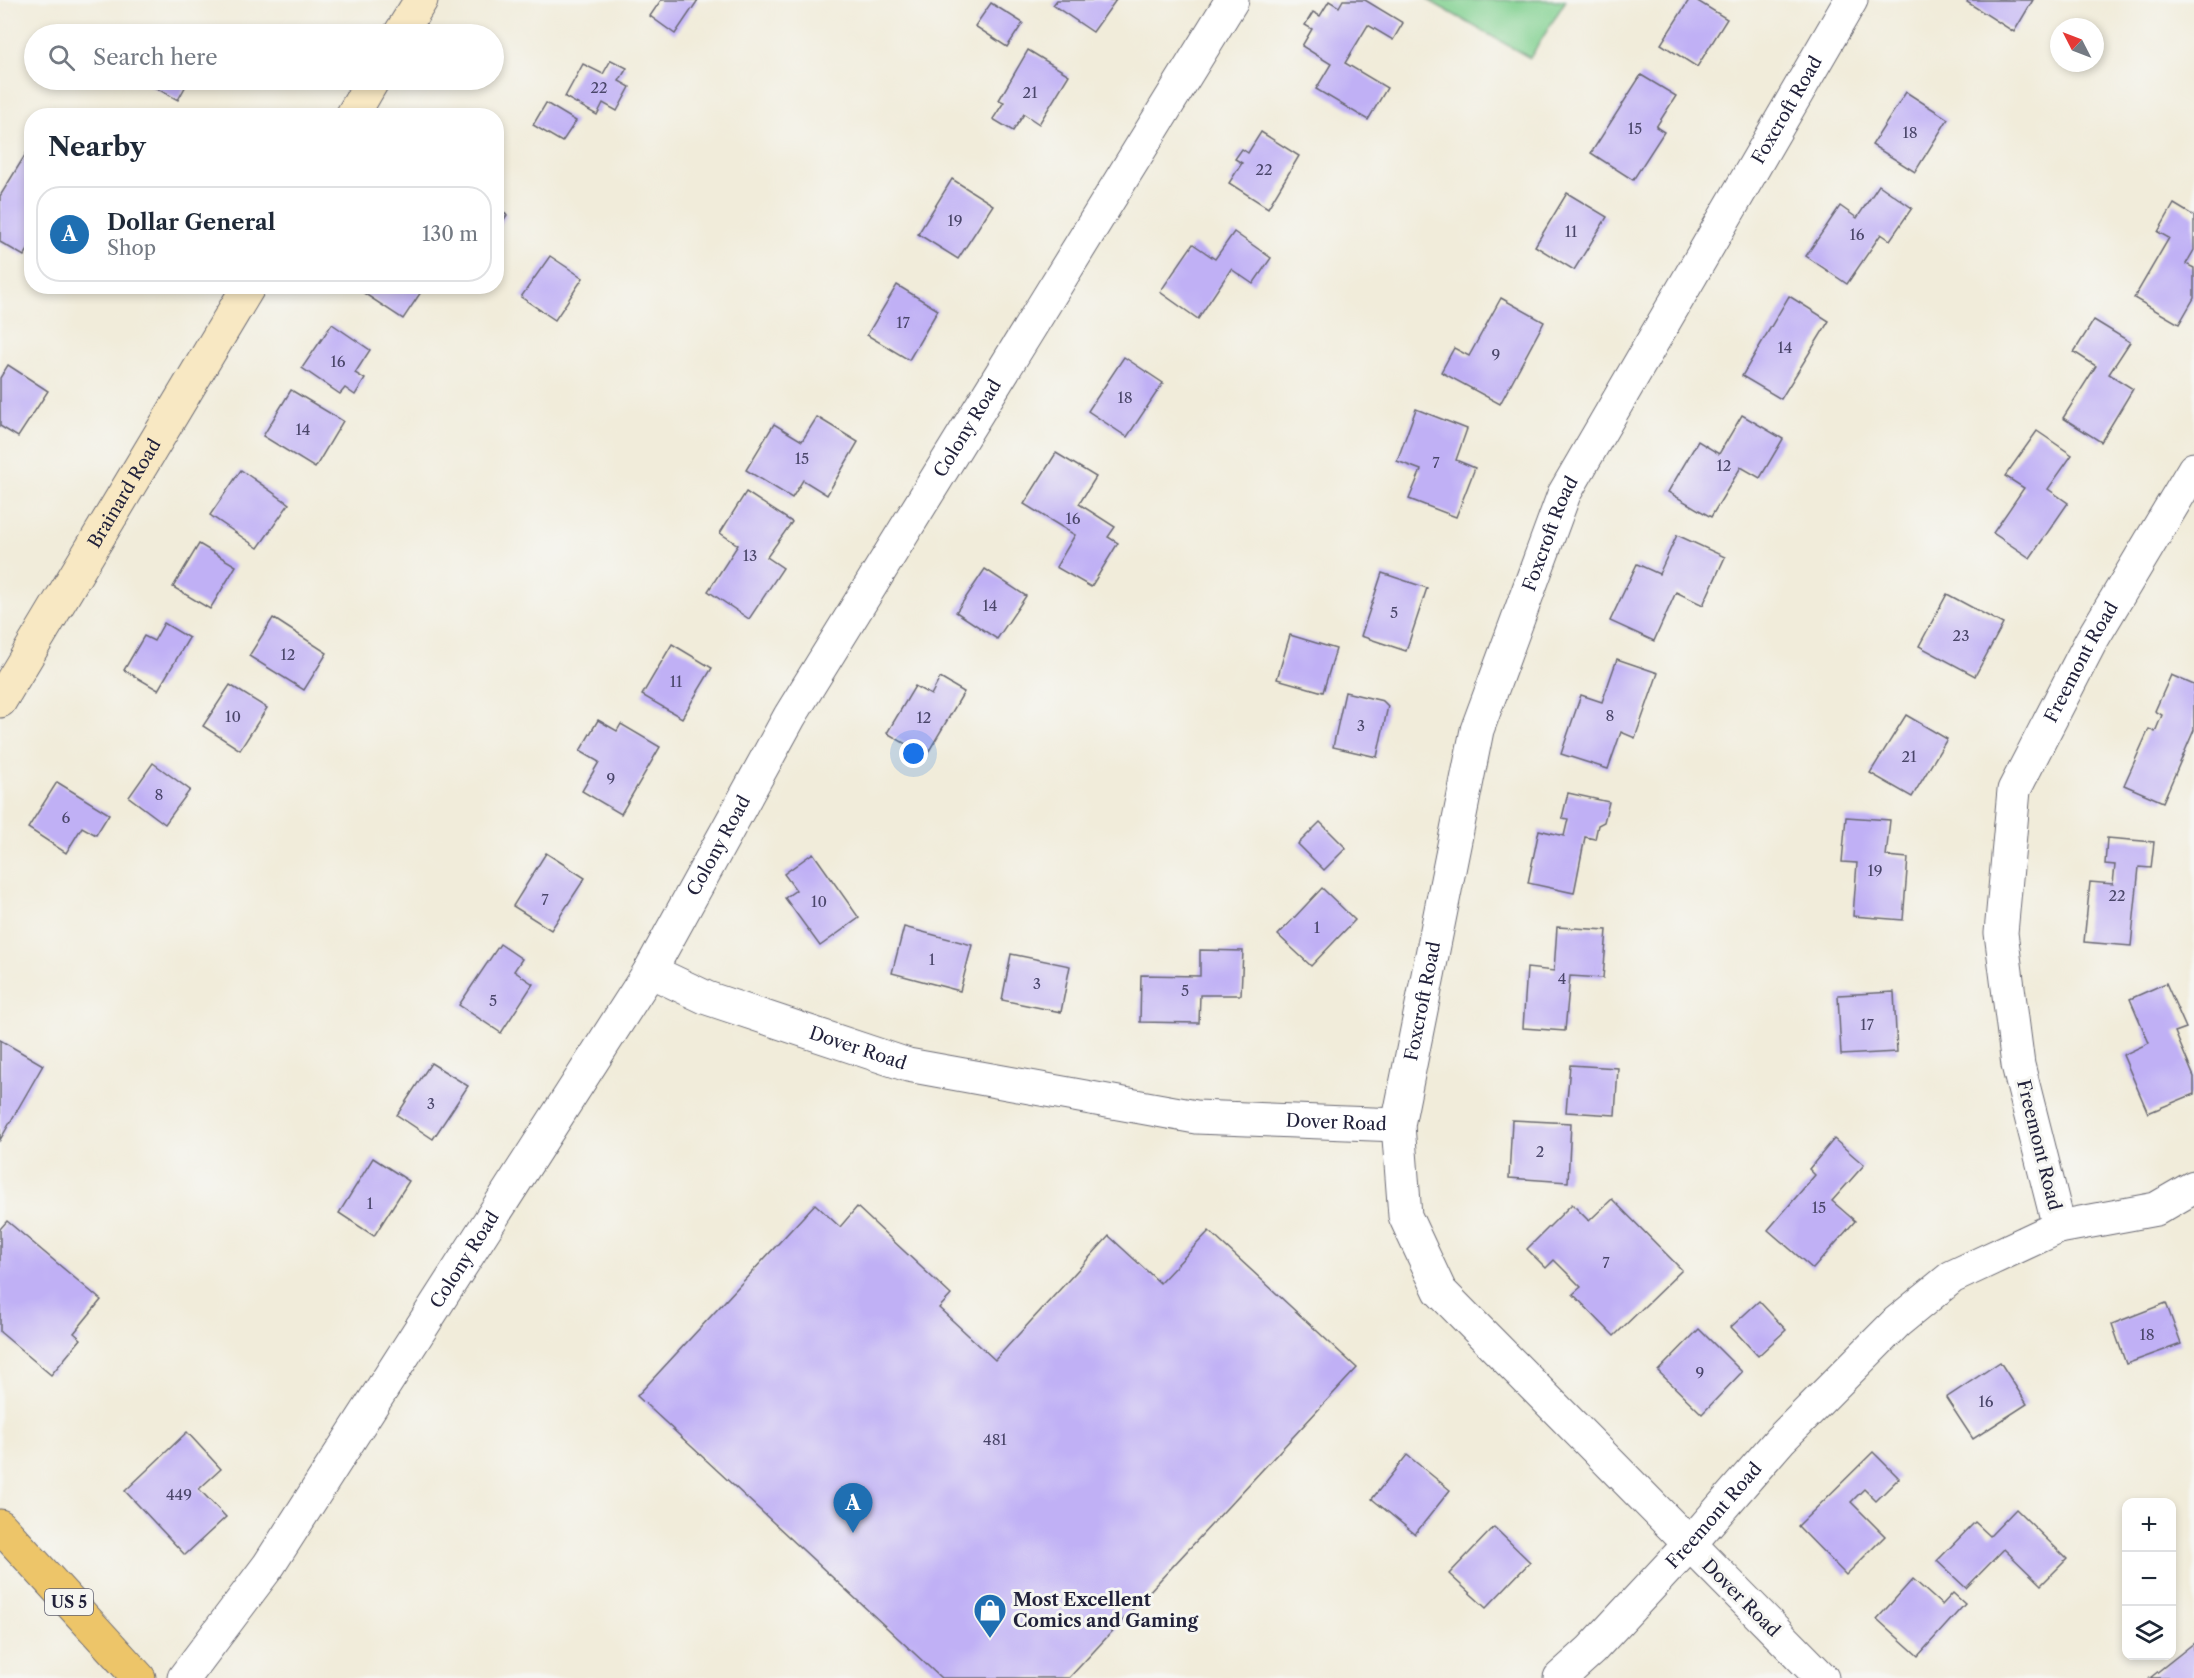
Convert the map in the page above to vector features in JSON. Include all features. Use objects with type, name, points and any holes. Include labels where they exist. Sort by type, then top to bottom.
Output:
[{"type":"main road","points":[[406,24],[421,0]]},
{"type":"main road","points":[[357,108],[367,90]]},
{"type":"main road","name":"Brainard Road","points":[[0,701],[244,294]]},
{"type":"main road","name":"US 5","points":[[0,1526],[139,1678]]},
{"type":"street","name":"Colony Road","points":[[184,1678],[269,1565],[650,971],[790,716],[1232,0]]},
{"type":"street","name":"Foxcroft Road","points":[[1398,1125],[1477,730],[1564,494],[1851,0]]},
{"type":"street","name":"Freemont Road","points":[[1560,1678],[1591,1650],[1688,1546],[1780,1440],[1897,1322],[1953,1277],[2059,1227],[2018,1065],[2001,933],[2014,790],[2091,641],[2194,469]]},
{"type":"street","name":"Dover Road","points":[[650,971],[707,998],[908,1065],[1196,1117],[1398,1125],[1405,1216],[1440,1291],[1688,1546],[1822,1678]]},
{"type":"street","points":[[2059,1227],[2156,1209],[2194,1187]]},
{"type":"green space","points":[[1428,0],[1566,0],[1530,58]]},
{"type":"building","points":[[661,0],[698,0],[675,34],[650,16]]},
{"type":"building","points":[[1057,0],[1116,0],[1093,32],[1053,5]]},
{"type":"building","points":[[1343,0],[1365,0],[1403,23],[1393,40],[1368,25],[1345,63],[1387,88],[1368,120],[1316,89],[1331,64],[1302,46],[1312,29],[1305,25],[1313,12],[1320,16],[1329,1],[1339,7]]},
{"type":"building","points":[[1689,0],[1696,0],[1727,19],[1697,67],[1661,44]]},
{"type":"building","points":[[1968,0],[2033,0],[2014,32],[1967,2]]},
{"type":"building","points":[[991,3],[1023,23],[1007,47],[975,26]]},
{"type":"building","points":[[1028,50],[1069,75],[1039,124],[1024,114],[1013,131],[993,119],[1004,102],[999,100]]},
{"type":"building","points":[[611,60],[627,68],[619,81],[630,87],[617,111],[603,103],[597,115],[565,97],[583,64],[603,74]]},
{"type":"building","points":[[1641,75],[1676,96],[1656,127],[1664,132],[1633,180],[1591,153]]},
{"type":"building","points":[[160,90],[184,90],[178,100]]},
{"type":"building","points":[[1906,92],[1948,119],[1915,172],[1872,145]]},
{"type":"building","points":[[546,103],[576,121],[562,142],[533,125]]},
{"type":"building","points":[[1261,132],[1299,156],[1268,208],[1229,183],[1242,163],[1235,159],[1242,149],[1248,153]]},
{"type":"building","points":[[24,157],[24,256],[0,242],[0,196]]},
{"type":"building","points":[[952,179],[993,205],[958,259],[918,234]]},
{"type":"building","points":[[1879,185],[1912,208],[1890,240],[1881,234],[1847,284],[1806,256],[1840,206],[1857,218]]},
{"type":"building","points":[[1567,193],[1607,217],[1574,270],[1535,246]]},
{"type":"building","points":[[2174,204],[2194,216],[2194,250],[2186,264],[2194,268],[2194,298],[2179,324],[2134,298],[2169,238],[2158,232]]},
{"type":"building","points":[[1234,232],[1271,258],[1253,284],[1231,269],[1198,319],[1160,292],[1193,244],[1215,259]]},
{"type":"building","points":[[550,256],[583,278],[555,320],[521,297]]},
{"type":"building","points":[[897,285],[938,310],[909,360],[867,335]]},
{"type":"building","points":[[365,294],[420,294],[403,319]]},
{"type":"building","points":[[1789,296],[1829,321],[1781,399],[1742,376]]},
{"type":"building","points":[[1501,298],[1544,322],[1500,404],[1441,372],[1454,348],[1469,356]]},
{"type":"building","points":[[2094,320],[2130,342],[2109,374],[2133,389],[2101,442],[2063,418],[2096,366],[2074,352]]},
{"type":"building","points":[[332,324],[370,350],[355,373],[365,379],[355,395],[345,388],[340,394],[302,368]]},
{"type":"building","points":[[1124,357],[1163,383],[1127,437],[1088,411]]},
{"type":"building","points":[[8,365],[48,391],[18,437],[0,426],[0,378]]},
{"type":"building","points":[[291,390],[343,421],[315,468],[263,436]]},
{"type":"building","points":[[1416,409],[1467,429],[1456,460],[1475,468],[1456,517],[1409,499],[1421,470],[1397,461]]},
{"type":"building","points":[[1742,415],[1783,439],[1760,478],[1741,467],[1711,517],[1668,492],[1698,441],[1719,454]]},
{"type":"building","points":[[817,417],[858,442],[827,495],[803,480],[792,498],[746,470],[774,424],[802,441]]},
{"type":"building","points":[[2037,431],[2072,455],[2048,489],[2068,503],[2030,558],[1993,533],[2024,488],[2005,476]]},
{"type":"building","points":[[1056,453],[1096,477],[1079,504],[1115,527],[1108,537],[1118,543],[1091,587],[1056,567],[1075,535],[1024,504]]},
{"type":"building","points":[[241,470],[289,504],[258,548],[210,515]]},
{"type":"building","points":[[746,492],[792,522],[767,557],[783,568],[749,619],[708,591],[738,545],[720,533]]},
{"type":"building","points":[[1677,535],[1725,557],[1703,605],[1676,592],[1654,641],[1610,621],[1637,564],[1659,574]]},
{"type":"building","points":[[199,544],[236,566],[210,609],[173,587]]},
{"type":"building","points":[[985,569],[1026,596],[997,639],[956,612]]},
{"type":"building","points":[[1382,573],[1427,588],[1406,651],[1361,636]]},
{"type":"building","points":[[1947,594],[2003,624],[1975,676],[1919,646]]},
{"type":"building","points":[[273,618],[327,653],[304,690],[249,656]]},
{"type":"building","points":[[164,623],[189,638],[158,690],[124,670],[144,636],[154,641]]},
{"type":"building","points":[[1290,635],[1336,649],[1323,692],[1277,679]]},
{"type":"building","points":[[672,644],[712,668],[682,718],[642,695]]},
{"type":"building","points":[[1617,659],[1658,673],[1635,738],[1621,732],[1608,769],[1561,754],[1581,695],[1602,702]]},
{"type":"building","points":[[2171,675],[2194,685],[2194,730],[2163,802],[2124,785],[2149,729],[2155,732],[2162,715],[2155,711]]},
{"type":"building","points":[[940,678],[964,692],[926,756],[887,733],[915,686],[931,695]]},
{"type":"building","points":[[230,685],[267,708],[240,750],[203,726]]},
{"type":"building","points":[[1345,692],[1383,701],[1388,706],[1377,757],[1333,747]]},
{"type":"building","points":[[1906,715],[1947,739],[1912,797],[1870,773]]},
{"type":"building","points":[[598,720],[617,731],[621,724],[660,747],[621,814],[582,791],[599,762],[580,751]]},
{"type":"building","points":[[153,763],[190,790],[165,824],[129,797]]},
{"type":"building","points":[[57,782],[109,814],[96,835],[82,827],[66,853],[28,828]]},
{"type":"building","points":[[1568,793],[1609,802],[1604,822],[1598,825],[1595,839],[1585,837],[1574,893],[1528,883],[1539,830],[1564,836],[1568,819],[1562,818]]},
{"type":"building","points":[[1846,817],[1890,820],[1886,856],[1908,858],[1903,920],[1853,916],[1857,863],[1842,862]]},
{"type":"building","points":[[1320,822],[1346,848],[1324,870],[1298,844]]},
{"type":"building","points":[[2107,838],[2154,842],[2151,868],[2139,867],[2131,946],[2084,942],[2090,882],[2113,884],[2115,865],[2105,864]]},
{"type":"building","points":[[546,853],[585,878],[551,930],[513,906]]},
{"type":"building","points":[[813,853],[859,918],[820,946],[785,898],[796,890],[784,874]]},
{"type":"building","points":[[1322,888],[1355,920],[1311,966],[1278,935]]},
{"type":"building","points":[[904,927],[972,945],[960,991],[892,973]]},
{"type":"building","points":[[1557,927],[1607,930],[1603,978],[1570,976],[1565,1031],[1523,1028],[1527,968],[1554,971]]},
{"type":"building","points":[[500,944],[522,959],[514,971],[533,984],[501,1033],[459,1005]]},
{"type":"building","points":[[1200,950],[1243,951],[1241,995],[1200,995],[1199,1023],[1140,1022],[1141,975],[1200,976]]},
{"type":"building","points":[[1011,954],[1070,966],[1061,1012],[1002,1000]]},
{"type":"building","points":[[2166,983],[2186,1028],[2175,1032],[2194,1077],[2194,1094],[2148,1113],[2123,1055],[2149,1043],[2130,999]]},
{"type":"building","points":[[1894,992],[1897,1052],[1841,1055],[1838,995]]},
{"type":"building","points":[[0,1040],[43,1065],[0,1140]]},
{"type":"building","points":[[431,1063],[468,1086],[433,1139],[397,1115]]},
{"type":"building","points":[[1570,1065],[1618,1068],[1615,1115],[1566,1112]]},
{"type":"building","points":[[1512,1120],[1571,1123],[1568,1182],[1509,1178]]},
{"type":"building","points":[[1834,1139],[1864,1165],[1832,1201],[1855,1221],[1813,1269],[1768,1230],[1815,1175],[1809,1169]]},
{"type":"building","points":[[373,1158],[409,1181],[374,1236],[339,1213]]},
{"type":"building","points":[[1612,1199],[1682,1270],[1614,1336],[1573,1294],[1581,1287],[1554,1260],[1546,1268],[1527,1249],[1572,1204],[1589,1221]]},
{"type":"building","points":[[815,1204],[840,1227],[857,1207],[951,1295],[939,1308],[995,1360],[1109,1236],[1160,1283],[1209,1231],[1357,1368],[1069,1678],[941,1678],[637,1396]]},
{"type":"building","points":[[7,1221],[101,1300],[74,1333],[81,1339],[51,1375],[0,1332],[0,1229]]},
{"type":"building","points":[[1759,1301],[1786,1330],[1758,1356],[1731,1327]]},
{"type":"building","points":[[2166,1303],[2181,1344],[2126,1364],[2112,1324]]},
{"type":"building","points":[[1699,1329],[1742,1372],[1702,1414],[1658,1371]]},
{"type":"building","points":[[2000,1362],[2027,1404],[1973,1439],[1946,1398]]},
{"type":"building","points":[[187,1432],[221,1469],[199,1489],[226,1517],[185,1555],[125,1491]]},
{"type":"building","points":[[1873,1452],[1899,1478],[1876,1501],[1864,1489],[1851,1502],[1885,1536],[1846,1575],[1798,1526]]},
{"type":"building","points":[[1407,1455],[1450,1490],[1415,1534],[1372,1499]]},
{"type":"building","points":[[2016,1509],[2067,1559],[2041,1585],[2004,1549],[1966,1588],[1937,1561],[1975,1522],[1990,1536]]},
{"type":"building","points":[[1494,1527],[1530,1562],[1486,1608],[1449,1574]]},
{"type":"building","points":[[1913,1579],[1942,1605],[1953,1593],[1965,1604],[1918,1656],[1877,1619]]},
{"type":"building","points":[[2194,1643],[2194,1678],[2150,1678],[2173,1660],[2176,1660],[2176,1657]]},
{"type":"place","name":"Dollar General","points":[[853,1533]]},
{"type":"place","name":"Most Excellent Comics and Gaming","points":[[990,1639]]}]
